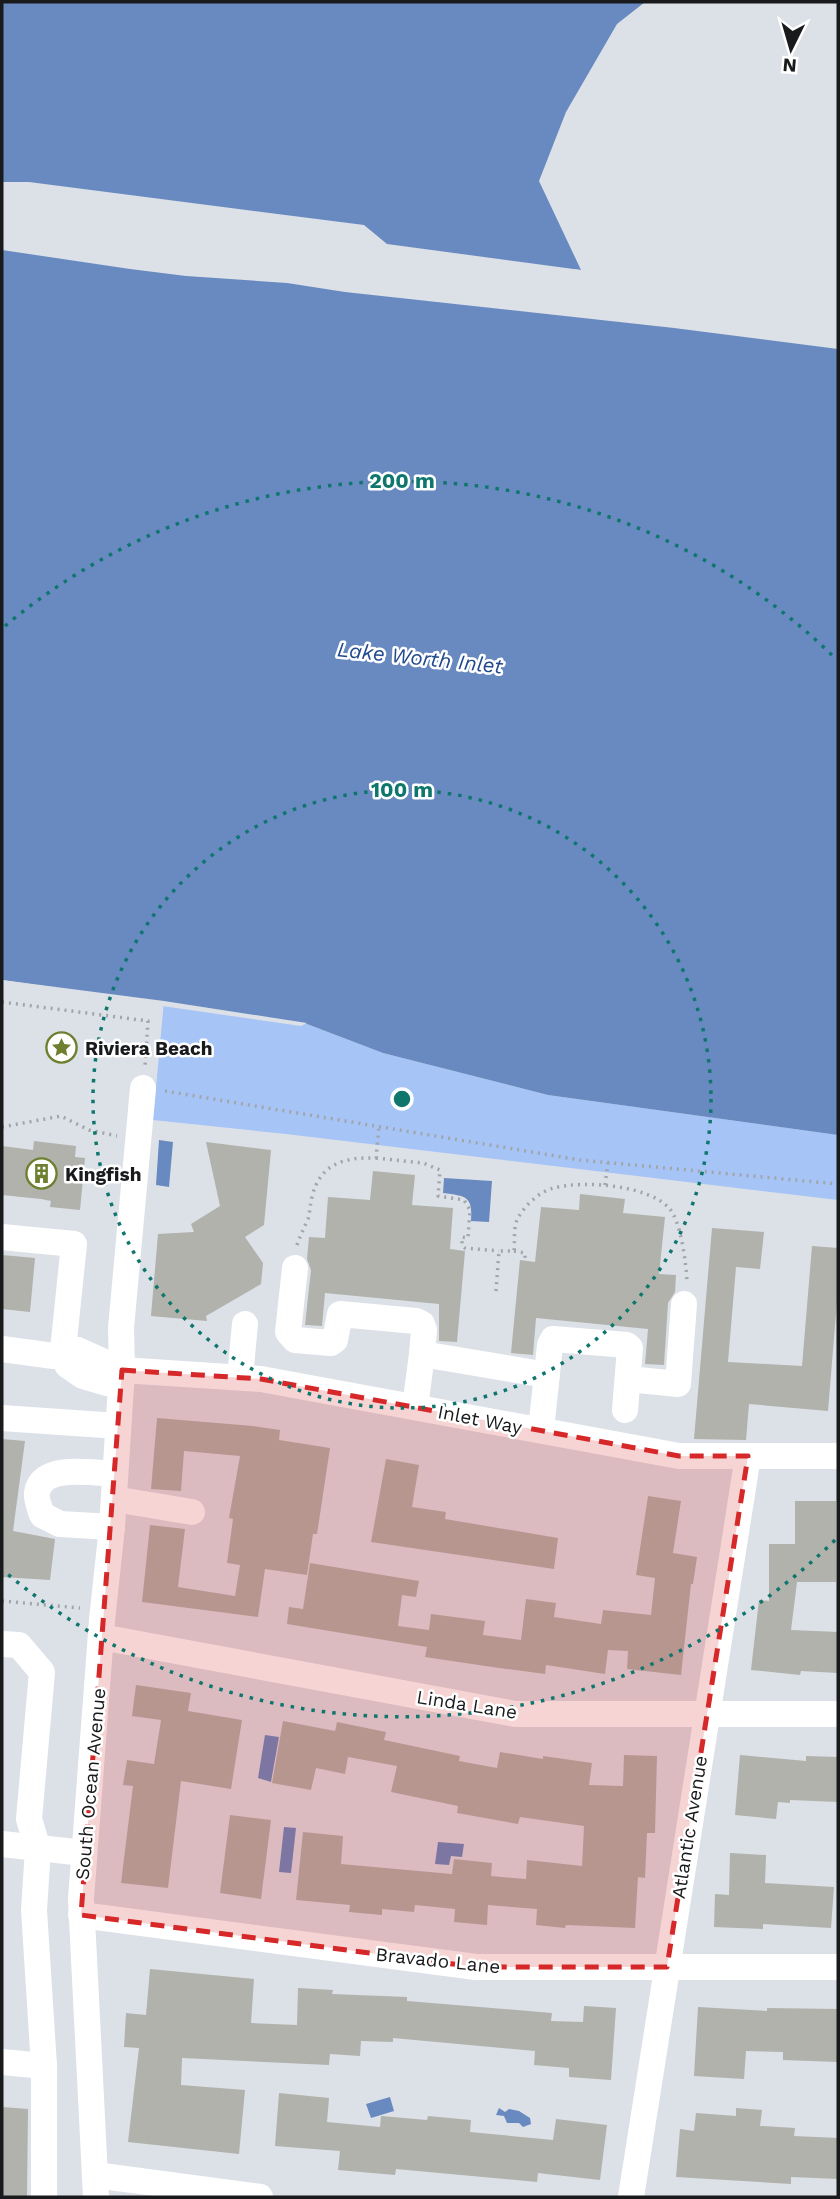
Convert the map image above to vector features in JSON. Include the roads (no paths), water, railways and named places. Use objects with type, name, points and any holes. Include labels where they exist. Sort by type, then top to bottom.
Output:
[{"type":"street","name":"South Ocean Avenue","points":[[96,2186],[81,1915],[112,1527],[122,1370],[121,1328],[143,1088]]},
{"type":"street","points":[[2,1237],[74,1244],[63,1350],[54,1356],[2,1349]]},
{"type":"street","points":[[295,1268],[288,1332],[295,1340],[331,1343],[335,1340],[340,1314],[416,1321],[422,1324],[422,1354],[415,1407]]},
{"type":"street","points":[[628,1379],[678,1384],[684,1304]]},
{"type":"street","points":[[240,1377],[245,1324]]},
{"type":"street","points":[[541,1430],[550,1345],[553,1339],[627,1345],[631,1353],[625,1410]]},
{"type":"street","name":"Inlet Way","points":[[63,1350],[67,1365],[83,1376],[107,1383],[122,1370],[261,1378],[679,1456],[838,1456]]},
{"type":"street","points":[[422,1354],[547,1375]]},
{"type":"street","points":[[2,1418],[118,1426]]},
{"type":"street","name":"Atlantic Avenue","points":[[631,2197],[748,1456]]},
{"type":"street","points":[[112,1527],[60,1524],[42,1515],[36,1494],[41,1484],[57,1471],[114,1486],[192,1512]]},
{"type":"street","name":"Linda Lane","points":[[102,1637],[515,1714],[838,1714]]},
{"type":"street","points":[[2,1644],[19,1645],[42,1672],[29,1819],[38,1849],[34,1910],[44,2066],[44,2197]]},
{"type":"street","points":[[2,1844],[84,1853]]},
{"type":"street","name":"Bravado Lane","points":[[81,1915],[476,1967],[838,1967]]},
{"type":"street","points":[[2,2062],[44,2066]]},
{"type":"street","points":[[96,2186],[260,2197]]},
{"type":"water","points":[[2,2],[645,2],[617,24],[566,112],[539,181],[581,270],[387,253],[2,201]]},
{"type":"water","name":"Lake Worth Inlet","points":[[2,241],[171,268],[838,340],[838,1135],[548,1095],[383,1053],[307,1024],[2,980]]},
{"type":"water","points":[[159,1140],[173,1142],[169,1187],[156,1185]]},
{"type":"water","points":[[444,1178],[492,1181],[489,1222],[471,1221],[471,1206],[466,1199],[443,1193]]},
{"type":"water","points":[[265,1735],[279,1737],[271,1782],[258,1778]]},
{"type":"water","points":[[284,1827],[296,1828],[291,1873],[279,1872]]},
{"type":"water","points":[[438,1842],[464,1844],[462,1857],[451,1856],[449,1865],[435,1864]]},
{"type":"water","points":[[390,2097],[394,2111],[371,2118],[366,2104]]},
{"type":"water","points":[[499,2108],[505,2112],[509,2109],[519,2111],[530,2118],[531,2124],[523,2127],[519,2123],[507,2123],[504,2116],[496,2115]]},
{"type":"place","name":"Riviera Beach","points":[[62,1048]]},
{"type":"place","name":"Kingfish","points":[[42,1174]]}]
